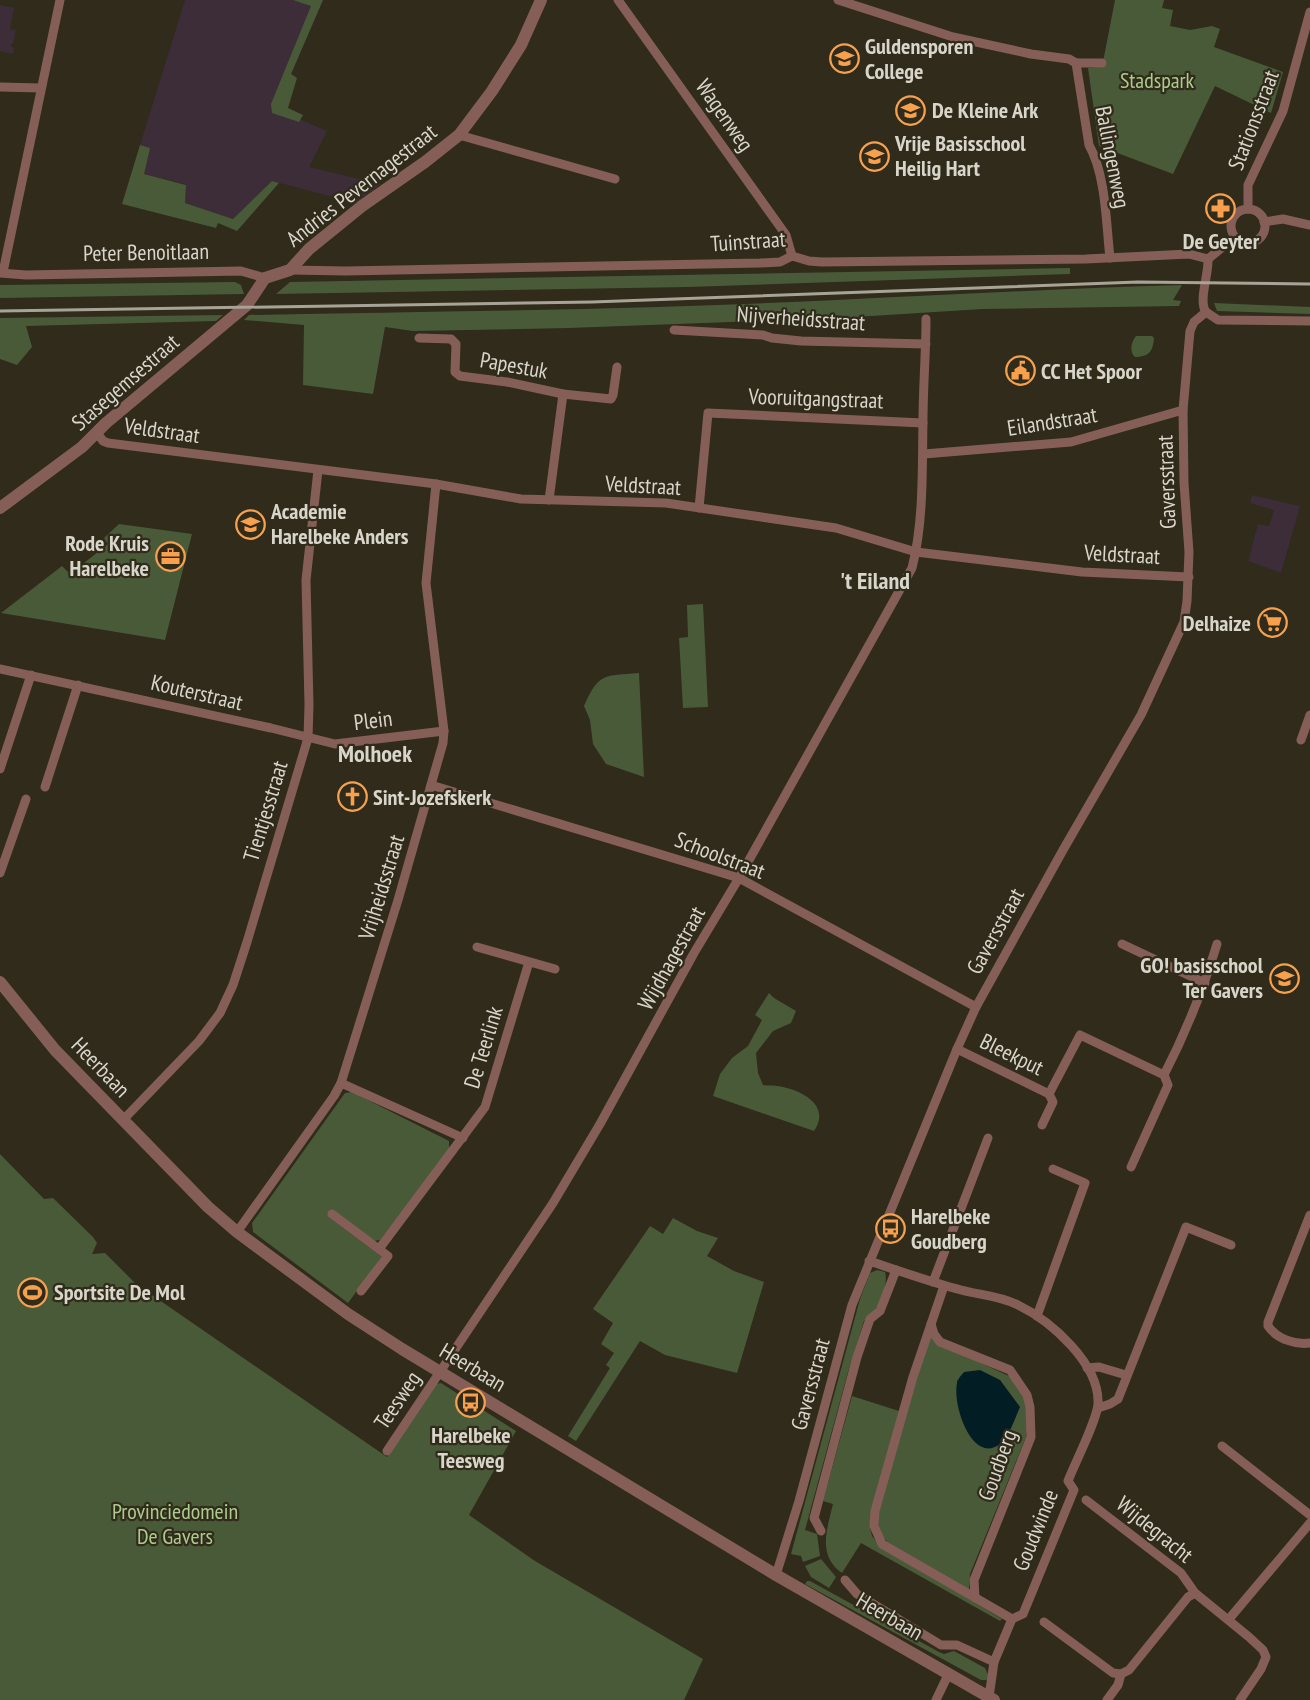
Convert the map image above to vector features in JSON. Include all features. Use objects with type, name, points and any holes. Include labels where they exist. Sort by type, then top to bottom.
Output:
[{"type":"street","points":[[1,272],[60,0]]},
{"type":"street","name":"Andries Pevernagestraat","points":[[290,270],[309,249],[353,213],[459,135],[492,91],[521,45],[541,0]]},
{"type":"street","name":"Wagenweg","points":[[618,0],[786,235],[792,256]]},
{"type":"street","points":[[838,0],[953,37],[1031,54],[1069,59],[1076,63],[1101,63]]},
{"type":"street","name":"Stationsstraat","points":[[1248,209],[1248,185],[1283,111],[1310,12]]},
{"type":"street","name":"Ballingenweg","points":[[1076,63],[1089,144],[1095,156],[1104,207],[1110,258]]},
{"type":"street","points":[[0,87],[41,88]]},
{"type":"street","name":"Andries Pevernagestraat","points":[[459,135],[615,179]]},
{"type":"street","points":[[1248,209],[1257,212],[1264,222],[1262,235],[1255,241],[1245,242],[1235,237],[1232,229],[1232,220],[1238,212],[1248,209]]},
{"type":"street","points":[[1264,222],[1283,219],[1309,224]]},
{"type":"street","points":[[1235,237],[1208,259],[1209,270],[1202,305],[1206,312],[1218,320],[1310,321]]},
{"type":"street","name":"Tuinstraat","points":[[290,270],[346,271],[760,263],[780,262],[792,256],[822,262],[1110,258],[1189,254],[1208,259]]},
{"type":"street","points":[[265,278],[290,270]]},
{"type":"street","name":"Peter Benoitlaan","points":[[1,272],[26,275],[242,271],[265,278]]},
{"type":"street","name":"Stasegemsestraat","points":[[0,508],[82,447],[247,305],[265,278]]},
{"type":"street","name":"Gaversstraat","points":[[776,1575],[799,1501],[852,1305],[957,1049],[976,1007],[1098,786],[1141,715],[1184,622],[1189,577],[1183,411],[1190,331],[1196,320],[1206,312]]},
{"type":"street","points":[[916,552],[924,454],[926,319]]},
{"type":"street","name":"Nijverheidsstraat","points":[[674,330],[762,335],[801,341],[926,344]]},
{"type":"street","name":"Papestuk","points":[[419,338],[451,339],[456,344],[455,372],[460,376],[507,382],[563,394],[611,399],[617,367]]},
{"type":"street","name":"Papestuk","points":[[549,500],[563,394]]},
{"type":"street","name":"Eilandstraat","points":[[924,454],[1020,448],[1071,442],[1183,411]]},
{"type":"street","name":"Vooruitgangstraat","points":[[699,508],[708,413],[923,423]]},
{"type":"street","name":"Veldstraat","points":[[97,433],[108,443],[436,484],[521,499],[666,503],[836,528],[916,552],[1082,572],[1189,577]]},
{"type":"street","name":"Tientjesstraat","points":[[123,1120],[199,1041],[220,1013],[233,985],[308,738],[306,580],[318,470]]},
{"type":"street","name":"Vrijheidsstraat","points":[[237,1232],[282,1171],[341,1083],[443,743],[444,731],[426,583],[436,484]]},
{"type":"street","name":"Wijdhagestraat","points":[[440,1371],[553,1203],[600,1124],[912,568],[916,552]]},
{"type":"street","name":"Kouterstraat","points":[[0,669],[308,738]]},
{"type":"street","points":[[0,769],[31,675]]},
{"type":"street","points":[[45,786],[78,685]]},
{"type":"street","points":[[1301,740],[1310,715]]},
{"type":"street","name":"Plein","points":[[308,738],[335,744],[444,731]]},
{"type":"street","name":"Schoolstraat","points":[[431,785],[739,878],[976,1007]]},
{"type":"street","points":[[0,873],[26,799]]},
{"type":"street","points":[[1122,944],[1205,983]]},
{"type":"street","points":[[1131,1167],[1168,1085],[1164,1075],[1187,1031],[1217,944]]},
{"type":"street","points":[[477,947],[555,969]]},
{"type":"street","name":"De Teerlink","points":[[379,1249],[463,1138],[488,1100],[529,962]]},
{"type":"street","name":"Heerbaan","points":[[0,982],[55,1050],[208,1207],[237,1232],[360,1322],[776,1575],[992,1699]]},
{"type":"street","name":"Bleekput","points":[[1049,1094],[1080,1035],[1164,1075]]},
{"type":"street","name":"Bleekput","points":[[957,1049],[1049,1094],[1053,1102],[1042,1125]]},
{"type":"street","points":[[341,1083],[463,1138]]},
{"type":"street","points":[[933,1282],[988,1138]]},
{"type":"street","points":[[1037,1316],[1085,1183],[1053,1168]]},
{"type":"street","points":[[332,1214],[388,1256],[361,1291]]},
{"type":"street","points":[[1310,1215],[1268,1326],[1276,1335],[1299,1345],[1310,1343]]},
{"type":"street","points":[[869,1261],[944,1286],[1009,1302],[1037,1316],[1065,1338],[1087,1368],[1096,1385],[1098,1407],[1118,1399],[1186,1227],[1231,1245]]},
{"type":"street","points":[[821,1531],[814,1518],[857,1357],[870,1319],[880,1311],[896,1270]]},
{"type":"street","points":[[944,1286],[913,1377],[875,1511],[874,1526],[882,1544],[1012,1619]]},
{"type":"street","name":"Goudberg","points":[[931,1324],[940,1342],[1010,1370],[1028,1395],[1030,1407],[1031,1437],[974,1580],[975,1598]]},
{"type":"street","points":[[1087,1368],[1099,1367],[1126,1375]]},
{"type":"street","name":"Teesweg","points":[[387,1451],[440,1371]]},
{"type":"street","name":"Goudwinde","points":[[992,1699],[994,1662],[1012,1619],[1023,1614],[1074,1490],[1068,1481],[1098,1407]]},
{"type":"street","points":[[1222,1446],[1310,1515]]},
{"type":"street","name":"Wijdegracht","points":[[1086,1500],[1181,1573],[1195,1593],[1229,1619],[1263,1650],[1266,1657],[1261,1669],[1240,1700]]},
{"type":"street","points":[[1229,1619],[1310,1523]]},
{"type":"street","points":[[845,1580],[857,1594],[941,1645],[957,1645],[994,1662]]},
{"type":"street","name":"Wijdegracht","points":[[1107,1700],[1118,1685],[1121,1674],[1128,1670],[1188,1597],[1195,1593]]},
{"type":"street","points":[[1044,1622],[1113,1673],[1121,1674]]},
{"type":"street","points":[[936,1700],[948,1675]]},
{"type":"shaded area","points":[[185,0],[323,0],[276,109],[327,131],[309,167],[381,184],[356,203],[272,181],[233,219],[185,203],[186,184],[144,174],[140,145]]},
{"type":"shaded area","points":[[0,5],[14,8],[10,29],[16,30],[13,44],[11,44],[14,48],[13,54],[0,51]]},
{"type":"shaded area","points":[[1252,495],[1300,506],[1281,573],[1248,561],[1258,524],[1269,526],[1274,510],[1250,503]]},
{"type":"green space","points":[[293,0],[323,0],[291,74],[297,78],[288,108],[303,115],[299,122],[272,113],[271,104],[311,6]]},
{"type":"green space","name":"Stadspark","points":[[1115,0],[1164,0],[1162,8],[1173,10],[1170,26],[1190,30],[1212,26],[1220,29],[1214,47],[1283,72],[1271,113],[1215,86],[1173,174],[1099,146],[1088,68],[1102,67]]},
{"type":"green space","points":[[140,145],[150,148],[144,174],[186,185],[185,203],[233,219],[272,181],[279,183],[237,231],[218,223],[216,228],[122,204]]},
{"type":"green space","points":[[1070,268],[1070,274],[688,287],[276,294],[290,282]]},
{"type":"green space","points":[[235,282],[241,285],[244,294],[0,298],[0,285]]},
{"type":"green space","points":[[1182,285],[1173,300],[1181,301],[1179,306],[982,309],[840,318],[569,328],[413,331],[385,327],[373,394],[303,385],[304,325],[244,320],[249,315],[657,307]]},
{"type":"green space","points":[[1214,303],[1310,307],[1310,314],[1217,311]]},
{"type":"green space","points":[[223,315],[216,321],[26,326],[32,347],[17,365],[0,359],[0,318]]},
{"type":"green space","points":[[1136,336],[1154,338],[1151,350],[1140,357],[1133,355],[1131,347]]},
{"type":"green space","points":[[119,524],[192,534],[165,640],[1,613],[62,566],[70,574],[108,544],[104,538]]},
{"type":"green space","points":[[703,604],[708,707],[683,708],[679,638],[688,637],[687,605]]},
{"type":"green space","points":[[639,673],[644,777],[606,764],[593,744],[590,720],[584,706],[594,687],[604,678]]},
{"type":"green space","points":[[769,993],[796,1011],[791,1023],[773,1031],[756,1053],[758,1073],[763,1085],[786,1088],[811,1100],[819,1113],[819,1122],[814,1131],[713,1096],[720,1074],[732,1058],[748,1046],[762,1020],[755,1015]]},
{"type":"green space","points":[[352,1092],[449,1141],[449,1150],[380,1240],[373,1241],[334,1211],[329,1217],[382,1257],[348,1303],[253,1232],[252,1223],[345,1093]]},
{"type":"green space","name":"Provinciedomein De Gavers","points":[[0,1154],[44,1199],[53,1198],[93,1237],[97,1243],[92,1254],[105,1253],[136,1284],[387,1457],[436,1384],[441,1383],[516,1431],[469,1515],[535,1561],[703,1659],[684,1700],[0,1700]]},
{"type":"green space","points":[[673,1218],[697,1231],[718,1238],[707,1256],[734,1271],[764,1282],[737,1373],[665,1355],[640,1341],[576,1441],[568,1436],[610,1368],[606,1365],[614,1353],[601,1344],[613,1323],[593,1309],[650,1226],[663,1234]]},
{"type":"green space","points":[[877,1270],[885,1272],[884,1292],[878,1307],[864,1321],[805,1530],[817,1534],[820,1556],[803,1562],[801,1556],[791,1554],[860,1299],[870,1273]]},
{"type":"green space","points":[[931,1335],[968,1357],[1011,1377],[1027,1401],[1026,1437],[970,1574],[969,1590],[889,1543],[879,1530],[878,1513]],"holes":[[[957,1380],[1014,1421],[1003,1442],[958,1405]]]},
{"type":"green space","points":[[852,1396],[899,1411],[870,1527],[872,1536],[881,1547],[1002,1619],[1000,1621],[861,1543],[842,1573],[829,1559],[826,1542],[833,1504],[823,1501]]},
{"type":"green space","points":[[821,1559],[836,1577],[829,1588],[811,1577],[805,1566]]},
{"type":"green space","points":[[807,1581],[939,1652],[944,1654],[954,1651],[985,1668],[989,1677],[981,1680],[805,1584]]},
{"type":"water","points":[[980,1370],[1000,1380],[1020,1407],[1006,1437],[1000,1444],[990,1448],[980,1446],[972,1438],[965,1427],[957,1401],[956,1389],[959,1378],[964,1372]]},
{"type":"railway","points":[[0,311],[592,302],[1138,282],[1310,284]]},
{"type":"place","name":"Guldensporen College","points":[[844,59]]},
{"type":"place","name":"De Kleine Ark","points":[[911,110]]},
{"type":"place","name":"Vrije Basisschool Heilig Hart","points":[[874,156]]},
{"type":"place","name":"De Geyter","points":[[1221,209]]},
{"type":"place","name":"CC Het Spoor","points":[[1020,371]]},
{"type":"place","name":"Academie Harelbeke Anders","points":[[250,524]]},
{"type":"place","name":"Rode Kruis Harelbeke","points":[[170,556]]},
{"type":"place","name":"Delhaize","points":[[1272,623]]},
{"type":"place","name":"Sint-Jozefskerk","points":[[352,797]]},
{"type":"place","name":"GO! basisschool Ter Gavers","points":[[1284,978]]},
{"type":"place","name":"Harelbeke Goudberg","points":[[890,1229]]},
{"type":"place","name":"Sportsite De Mol","points":[[33,1292]]},
{"type":"place","name":"Harelbeke Teesweg","points":[[471,1403]]},
{"type":"district","name":"'t Eiland","points":[[875,580]]},
{"type":"district","name":"Molhoek","points":[[375,753]]}]
